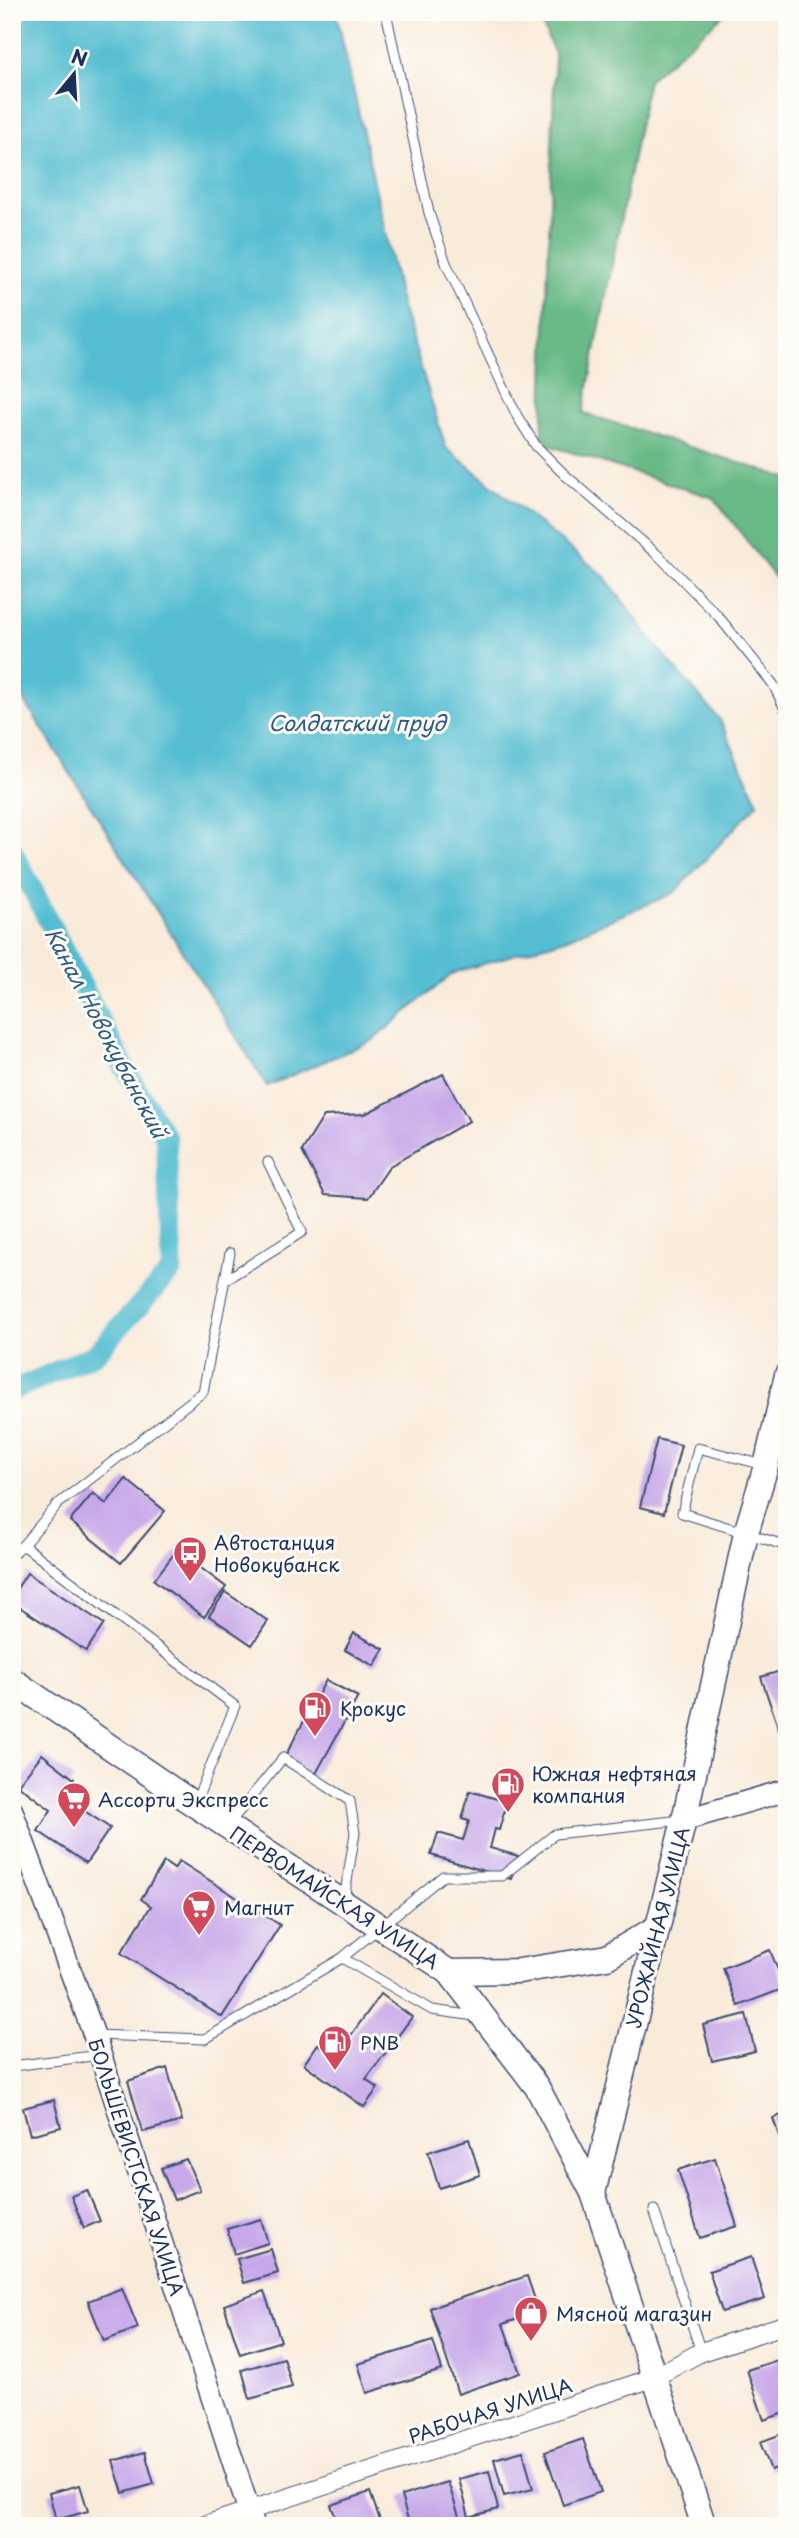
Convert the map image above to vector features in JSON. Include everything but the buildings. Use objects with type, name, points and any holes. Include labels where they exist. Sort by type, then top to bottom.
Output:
[{"type":"main road","name":"УРОЖАЙНАЯ УЛИЦА","points":[[593,2193],[684,1820],[746,1533],[766,1466],[787,1375]]},
{"type":"main road","name":"ПЕРВОМАЙСКАЯ УЛИЦА","points":[[12,1680],[227,1827],[449,1972],[537,2087],[593,2193],[704,2526]]},
{"type":"main road","name":"ПЕРВОМАЙСКАЯ УЛИЦА","points":[[449,1972],[519,1971],[607,1957],[656,1928]]},
{"type":"street","points":[[684,1820],[787,1790]]},
{"type":"street","name":"БОЛЬШЕВИСТСКАЯ УЛИЦА","points":[[12,1811],[97,2045],[252,2518]]},
{"type":"street","name":"РАБОЧАЯ УЛИЦА","points":[[202,2526],[252,2518],[653,2378],[701,2352],[787,2325]]},
{"type":"lane","points":[[386,12],[429,213],[446,263],[517,416],[536,446],[564,474],[660,557],[718,616],[772,684],[787,713]]},
{"type":"lane","points":[[225,1280],[302,1232],[268,1162]]},
{"type":"lane","points":[[12,1555],[58,1504],[203,1392],[230,1253]]},
{"type":"lane","points":[[766,1466],[698,1448],[681,1513],[787,1546]]},
{"type":"lane","points":[[23,1545],[235,1706],[195,1805]]},
{"type":"lane","points":[[227,1827],[283,1758],[350,1801],[355,1833],[344,1904]]},
{"type":"lane","points":[[12,2066],[97,2045],[205,2039],[342,1958],[443,1876],[502,1876],[555,1834],[684,1820]]},
{"type":"lane","points":[[342,1958],[432,2010],[484,2017]]},
{"type":"lane","points":[[653,2210],[701,2352]]},
{"type":"green space","points":[[537,12],[727,12],[648,80],[583,413],[787,478],[787,593],[714,498],[542,443],[555,54]]},
{"type":"water","name":"Солдатский пруд","points":[[12,12],[336,12],[401,303],[446,448],[604,576],[657,647],[720,720],[758,803],[674,893],[565,939],[453,973],[372,1041],[267,1086],[12,681]]},
{"type":"waterway","name":"Канал Новокубанский","points":[[12,850],[124,1067],[166,1138],[172,1270],[95,1354],[12,1391]]},
{"type":"place","name":"Автостанция Новокубанск","points":[[190,1583]]},
{"type":"place","name":"Крокус","points":[[315,1738]]},
{"type":"place","name":"Южная нефтяная компания","points":[[508,1814]]},
{"type":"place","name":"Ассорти Экспресс","points":[[74,1829]]},
{"type":"place","name":"Магнит","points":[[199,1937]]},
{"type":"place","name":"PNB","points":[[335,2072]]},
{"type":"place","name":"Мясной магазин","points":[[531,2343]]}]
